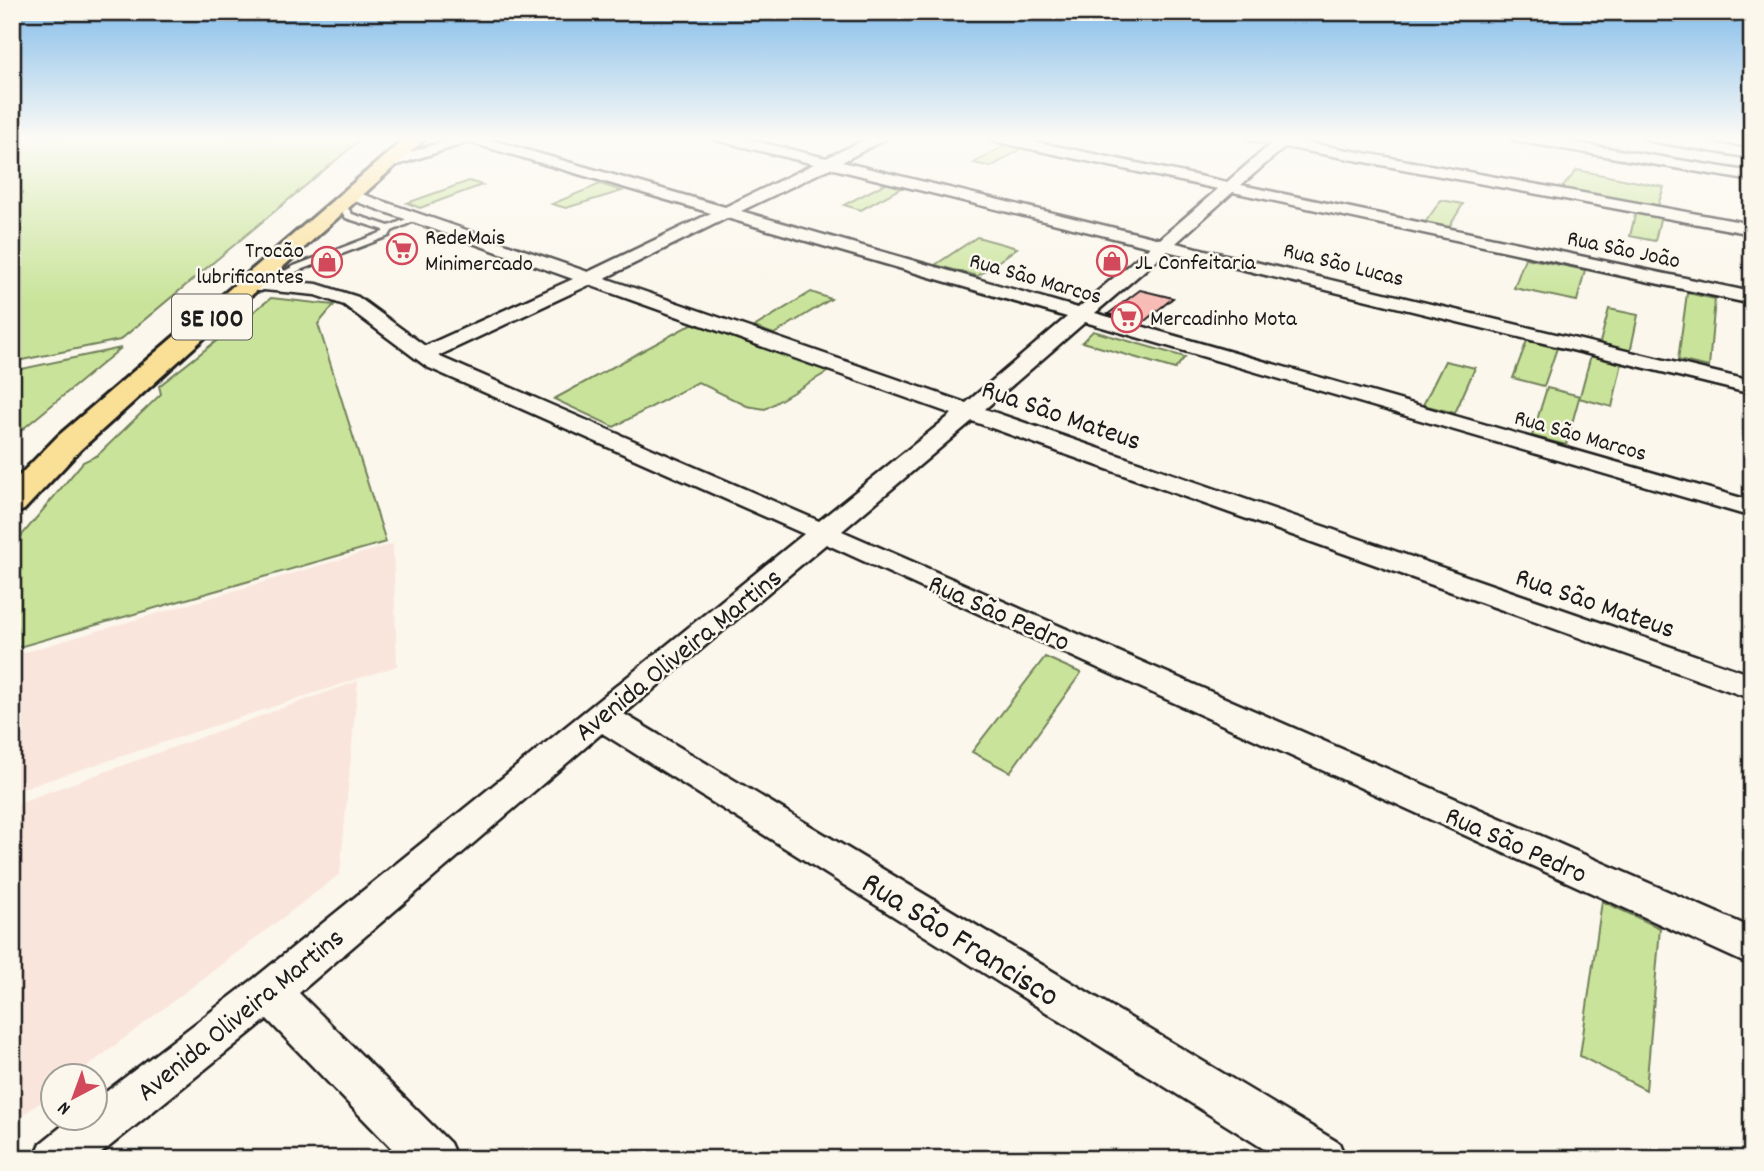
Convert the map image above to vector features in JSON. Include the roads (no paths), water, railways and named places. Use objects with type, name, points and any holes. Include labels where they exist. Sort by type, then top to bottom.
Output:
[{"type":"main road","name":"SE 100","points":[[12,503],[35,456],[344,192]]},
{"type":"main road","name":"SE 100","points":[[35,456],[223,308],[258,284],[354,192]]},
{"type":"street","name":"Rua São Marcos","points":[[653,192],[1752,509]]},
{"type":"street","points":[[423,355],[771,192]]},
{"type":"street","name":"Rua São Lucas","points":[[944,192],[1752,388]]},
{"type":"street","name":"Avenida Oliveira Martins","points":[[57,1159],[269,992],[969,412],[1227,192]]},
{"type":"street","name":"Rua São João","points":[[1248,192],[1752,298]]},
{"type":"street","points":[[1554,192],[1752,229]]},
{"type":"street","name":"Rua São Mateus","points":[[346,200],[417,218],[1752,687]]},
{"type":"street","name":"Rua São Pedro","points":[[258,284],[317,290],[351,302],[434,363],[822,532],[1752,947]]},
{"type":"street","name":"Rua São Francisco","points":[[601,716],[1323,1159]]},
{"type":"street","points":[[269,992],[434,1159]]},
{"type":"lane","points":[[346,200],[349,216],[389,229]]},
{"type":"lane","points":[[258,284],[386,234],[389,229],[417,218]]},
{"type":"place","name":"RedeMais Minimercado","points":[[402,249]]},
{"type":"place","name":"JL Confeitaria","points":[[1112,261]]},
{"type":"place","name":"Trocão lubrificantes","points":[[327,262]]},
{"type":"place","name":"Mercadinho Mota","points":[[1127,317]]}]
